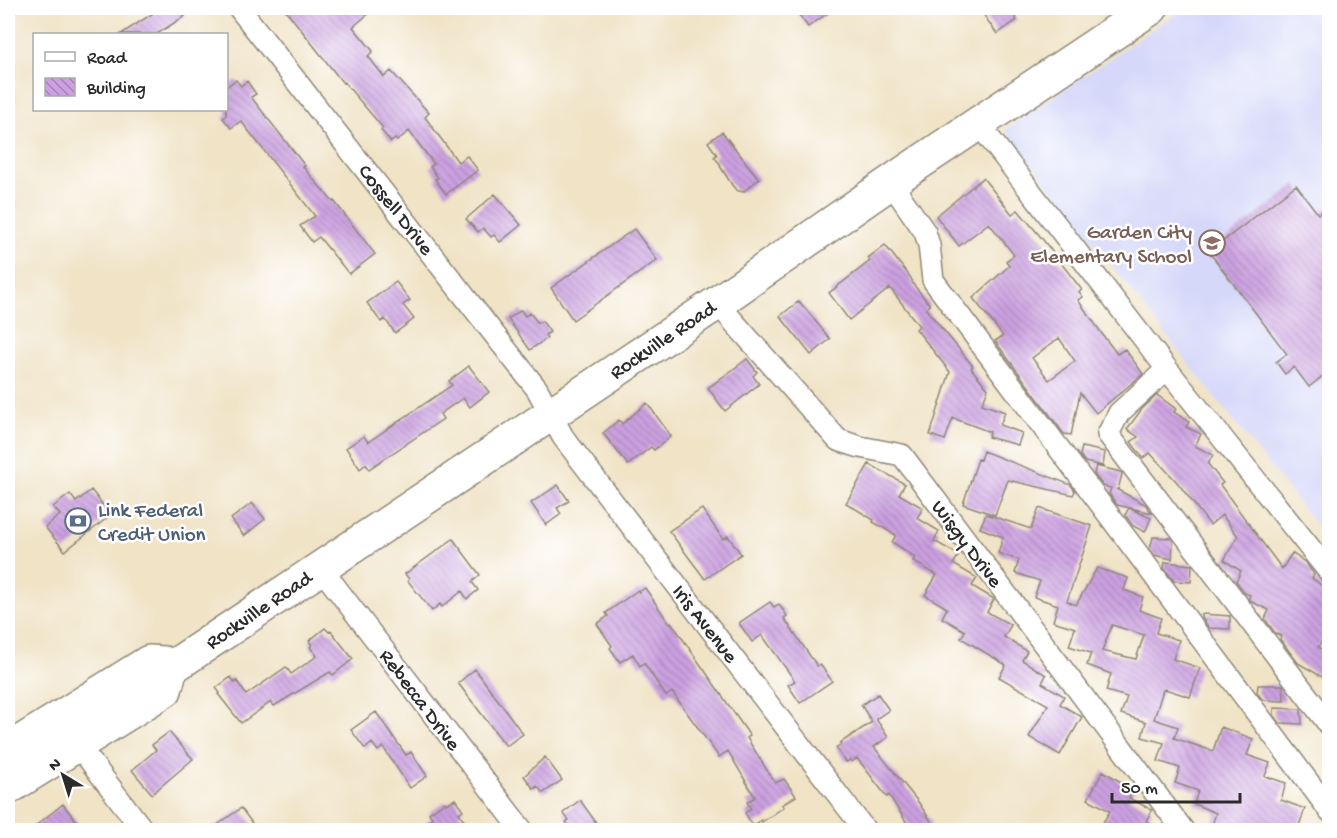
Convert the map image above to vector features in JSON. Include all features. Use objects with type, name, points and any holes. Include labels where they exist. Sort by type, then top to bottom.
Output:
[{"type":"main road","name":"Rockville Road","points":[[8,750],[68,731],[165,690],[171,668],[717,303],[978,123],[1151,8]]},
{"type":"main road","name":"Rockville Road","points":[[8,788],[68,731]]},
{"type":"street","name":"Cossell Drive","points":[[239,8],[537,389],[551,414]]},
{"type":"street","points":[[978,123],[1167,369],[1329,573]]},
{"type":"street","points":[[891,183],[926,232],[933,279],[1329,811]]},
{"type":"street","name":"Wisgy Drive","points":[[717,303],[838,440],[902,455],[1183,831]]},
{"type":"street","points":[[1167,369],[1119,413],[1108,434],[1329,726]]},
{"type":"street","name":"Iris Avenue","points":[[551,414],[563,437],[865,831]]},
{"type":"street","name":"Rebecca Drive","points":[[320,567],[522,831]]},
{"type":"street","points":[[68,731],[143,831]]},
{"type":"shaded area","name":"Garden City Elementary School","points":[[1183,8],[1329,8],[1329,542],[1005,130]]},
{"type":"building","points":[[161,8],[179,8],[185,16],[159,33],[123,33]]},
{"type":"building","points":[[284,8],[375,8],[353,27],[373,51],[368,56],[384,77],[391,71],[429,113],[425,117],[458,162],[467,156],[478,170],[446,194],[435,179],[438,178],[430,167],[434,164],[409,131],[397,141],[395,139],[391,142],[381,130],[383,128],[343,83]]},
{"type":"building","points":[[794,8],[835,8],[808,27]]},
{"type":"building","points":[[979,8],[1009,8],[1017,20],[997,34]]},
{"type":"building","points":[[236,80],[241,86],[247,81],[256,94],[251,97],[305,166],[303,167],[334,201],[375,254],[349,274],[319,237],[312,242],[300,226],[315,216],[241,121],[231,128],[223,118],[228,111],[228,86]]},
{"type":"building","points":[[722,132],[759,179],[743,192],[736,190],[732,185],[714,157],[717,155],[708,142]]},
{"type":"building","points":[[983,178],[1012,214],[1018,210],[1082,290],[1079,292],[1083,297],[1078,300],[1117,354],[1125,349],[1143,374],[1096,413],[1080,393],[1071,435],[1064,434],[995,341],[1003,336],[973,298],[1009,266],[1006,261],[1014,255],[989,223],[959,246],[936,216]],"holes":[[[1059,338],[1075,361],[1049,380],[1032,358]]]},
{"type":"building","name":"Garden City Elementary School","points":[[1296,185],[1318,214],[1329,206],[1329,371],[1309,387],[1294,367],[1285,374],[1276,362],[1287,354],[1209,252]]},
{"type":"building","points":[[495,194],[521,225],[500,242],[494,235],[491,237],[483,228],[478,232],[466,219]]},
{"type":"building","points":[[634,229],[657,260],[573,320],[551,288]]},
{"type":"building","points":[[885,245],[930,305],[926,309],[973,366],[971,368],[988,389],[982,404],[1005,412],[1000,425],[1022,433],[1018,445],[988,437],[990,432],[953,418],[945,440],[930,435],[950,372],[916,329],[919,326],[890,288],[849,320],[829,293],[870,261],[868,258]]},
{"type":"building","points":[[396,282],[410,300],[403,305],[414,319],[395,333],[385,319],[381,322],[367,303]]},
{"type":"building","points":[[799,301],[830,339],[811,355],[780,316]]},
{"type":"building","points":[[521,310],[525,316],[530,313],[538,323],[542,321],[550,332],[545,335],[547,338],[530,350],[508,319]]},
{"type":"building","points":[[747,359],[757,372],[753,376],[759,384],[725,411],[708,388]]},
{"type":"building","points":[[469,366],[489,392],[470,407],[463,398],[440,414],[443,419],[369,469],[366,464],[360,469],[346,448],[364,436],[368,442],[452,385],[449,381]]},
{"type":"building","points":[[1157,395],[1176,409],[1174,412],[1189,422],[1186,427],[1201,434],[1195,446],[1213,455],[1208,464],[1223,483],[1220,485],[1282,569],[1292,553],[1306,563],[1314,574],[1312,578],[1329,591],[1329,631],[1318,647],[1329,653],[1329,681],[1298,663],[1280,639],[1281,636],[1275,633],[1265,619],[1269,610],[1252,602],[1250,595],[1245,593],[1236,581],[1241,571],[1224,560],[1238,536],[1222,515],[1210,525],[1177,482],[1150,453],[1143,458],[1131,442],[1138,437],[1127,429],[1142,409]]},
{"type":"building","points":[[647,403],[671,436],[654,450],[651,447],[628,465],[603,433],[619,420],[622,424]]},
{"type":"building","points":[[1082,447],[1105,452],[1103,466],[1085,462],[1080,455]]},
{"type":"building","points":[[983,451],[1071,485],[1075,491],[1073,495],[1008,480],[995,515],[963,504],[978,459],[980,460]]},
{"type":"building","points":[[869,464],[905,484],[899,494],[923,508],[917,518],[939,531],[934,541],[959,555],[953,564],[977,578],[972,586],[994,599],[987,612],[1011,625],[1004,637],[1027,651],[1022,660],[1046,675],[1042,683],[1064,696],[1060,704],[1082,717],[1060,755],[1029,737],[1048,705],[999,677],[1006,665],[961,638],[965,631],[942,618],[947,608],[925,595],[937,575],[913,561],[915,557],[892,542],[896,535],[846,503]]},
{"type":"building","points":[[1096,466],[1121,472],[1118,490],[1116,489],[1145,504],[1152,513],[1117,505],[1109,494],[1111,488],[1103,486],[1094,474]]},
{"type":"building","points":[[558,485],[569,501],[557,508],[561,514],[546,525],[531,503]]},
{"type":"building","name":"Link Federal Credit Union","points":[[91,490],[111,515],[65,551],[45,527],[60,515],[53,507],[70,494],[76,502]]},
{"type":"building","points":[[252,503],[265,519],[244,536],[231,519]]},
{"type":"building","points":[[1039,508],[1092,526],[1067,601],[1076,605],[1097,568],[1128,578],[1124,590],[1143,597],[1139,610],[1161,618],[1156,633],[1179,640],[1173,659],[1200,668],[1190,697],[1163,690],[1154,719],[1178,727],[1174,738],[1213,751],[1221,727],[1253,739],[1247,755],[1270,763],[1265,776],[1286,783],[1281,800],[1305,809],[1297,831],[1210,831],[1216,813],[1194,804],[1198,791],[1175,783],[1180,768],[1158,761],[1164,743],[1142,737],[1146,722],[1121,714],[1127,697],[1106,691],[1111,674],[1087,665],[1091,653],[1069,646],[1075,628],[1053,621],[1058,605],[1034,597],[1040,581],[1015,573],[1019,560],[998,553],[1003,537],[980,528],[986,514],[1031,529]],"holes":[[[1112,625],[1144,635],[1136,659],[1102,651]]]},
{"type":"building","points":[[1129,508],[1151,518],[1145,532],[1133,526],[1125,515]]},
{"type":"building","points":[[702,509],[723,539],[728,536],[741,554],[705,579],[669,531]]},
{"type":"building","points":[[1153,537],[1171,538],[1173,541],[1172,559],[1154,555],[1150,549]]},
{"type":"building","points":[[453,539],[480,575],[472,582],[478,590],[467,599],[462,591],[442,607],[440,604],[432,611],[405,574]]},
{"type":"building","points":[[1165,562],[1192,565],[1191,582],[1174,581],[1164,568]]},
{"type":"building","points":[[645,588],[750,736],[747,738],[775,783],[784,779],[796,796],[762,822],[761,820],[753,826],[745,813],[751,809],[747,802],[755,797],[728,751],[719,757],[672,692],[666,696],[644,663],[640,666],[633,654],[620,662],[597,624],[608,616],[606,613],[638,590],[639,592]]},
{"type":"building","points":[[770,602],[774,607],[779,604],[787,616],[784,618],[817,666],[820,664],[832,681],[800,703],[788,685],[795,681],[762,635],[752,642],[739,623]]},
{"type":"building","points":[[1202,614],[1230,616],[1230,629],[1209,628]]},
{"type":"building","points":[[325,628],[331,631],[353,659],[333,675],[330,672],[274,706],[271,702],[241,723],[218,694],[220,693],[216,688],[231,677],[235,683],[237,681],[246,695],[286,667],[291,674],[317,656],[310,647],[312,645],[309,641]]},
{"type":"building","points":[[475,669],[523,734],[506,746],[458,683]]},
{"type":"building","points":[[1258,685],[1283,685],[1284,701],[1263,700],[1257,693]]},
{"type":"building","points":[[878,694],[889,710],[876,719],[888,737],[874,747],[932,823],[920,831],[912,831],[889,795],[887,797],[857,758],[852,762],[850,760],[846,762],[836,748],[872,722],[861,705]]},
{"type":"building","points":[[1274,708],[1301,709],[1302,724],[1280,723],[1274,715]]},
{"type":"building","points":[[376,712],[406,755],[411,752],[427,776],[410,788],[383,747],[378,751],[372,743],[365,749],[351,730]]},
{"type":"building","points":[[169,732],[193,759],[152,794],[132,770],[156,750],[152,745]]},
{"type":"building","points":[[545,757],[562,780],[543,793],[537,786],[534,789],[524,776]]},
{"type":"building","points":[[1103,771],[1134,790],[1129,798],[1152,810],[1146,821],[1165,831],[1098,831],[1110,811],[1088,799]]},
{"type":"building","points":[[455,799],[463,810],[459,813],[465,822],[452,831],[414,831],[432,818],[429,813],[445,802],[446,804]]},
{"type":"building","points":[[580,800],[597,824],[589,831],[572,831],[566,822],[569,820],[563,813]]},
{"type":"building","points":[[63,804],[84,831],[29,831]]},
{"type":"building","points":[[241,808],[252,823],[242,831],[209,831]]},
{"type":"place","name":"Garden City Elementary School","points":[[1212,243]]},
{"type":"place","name":"Link Federal Credit Union","points":[[78,521]]}]
